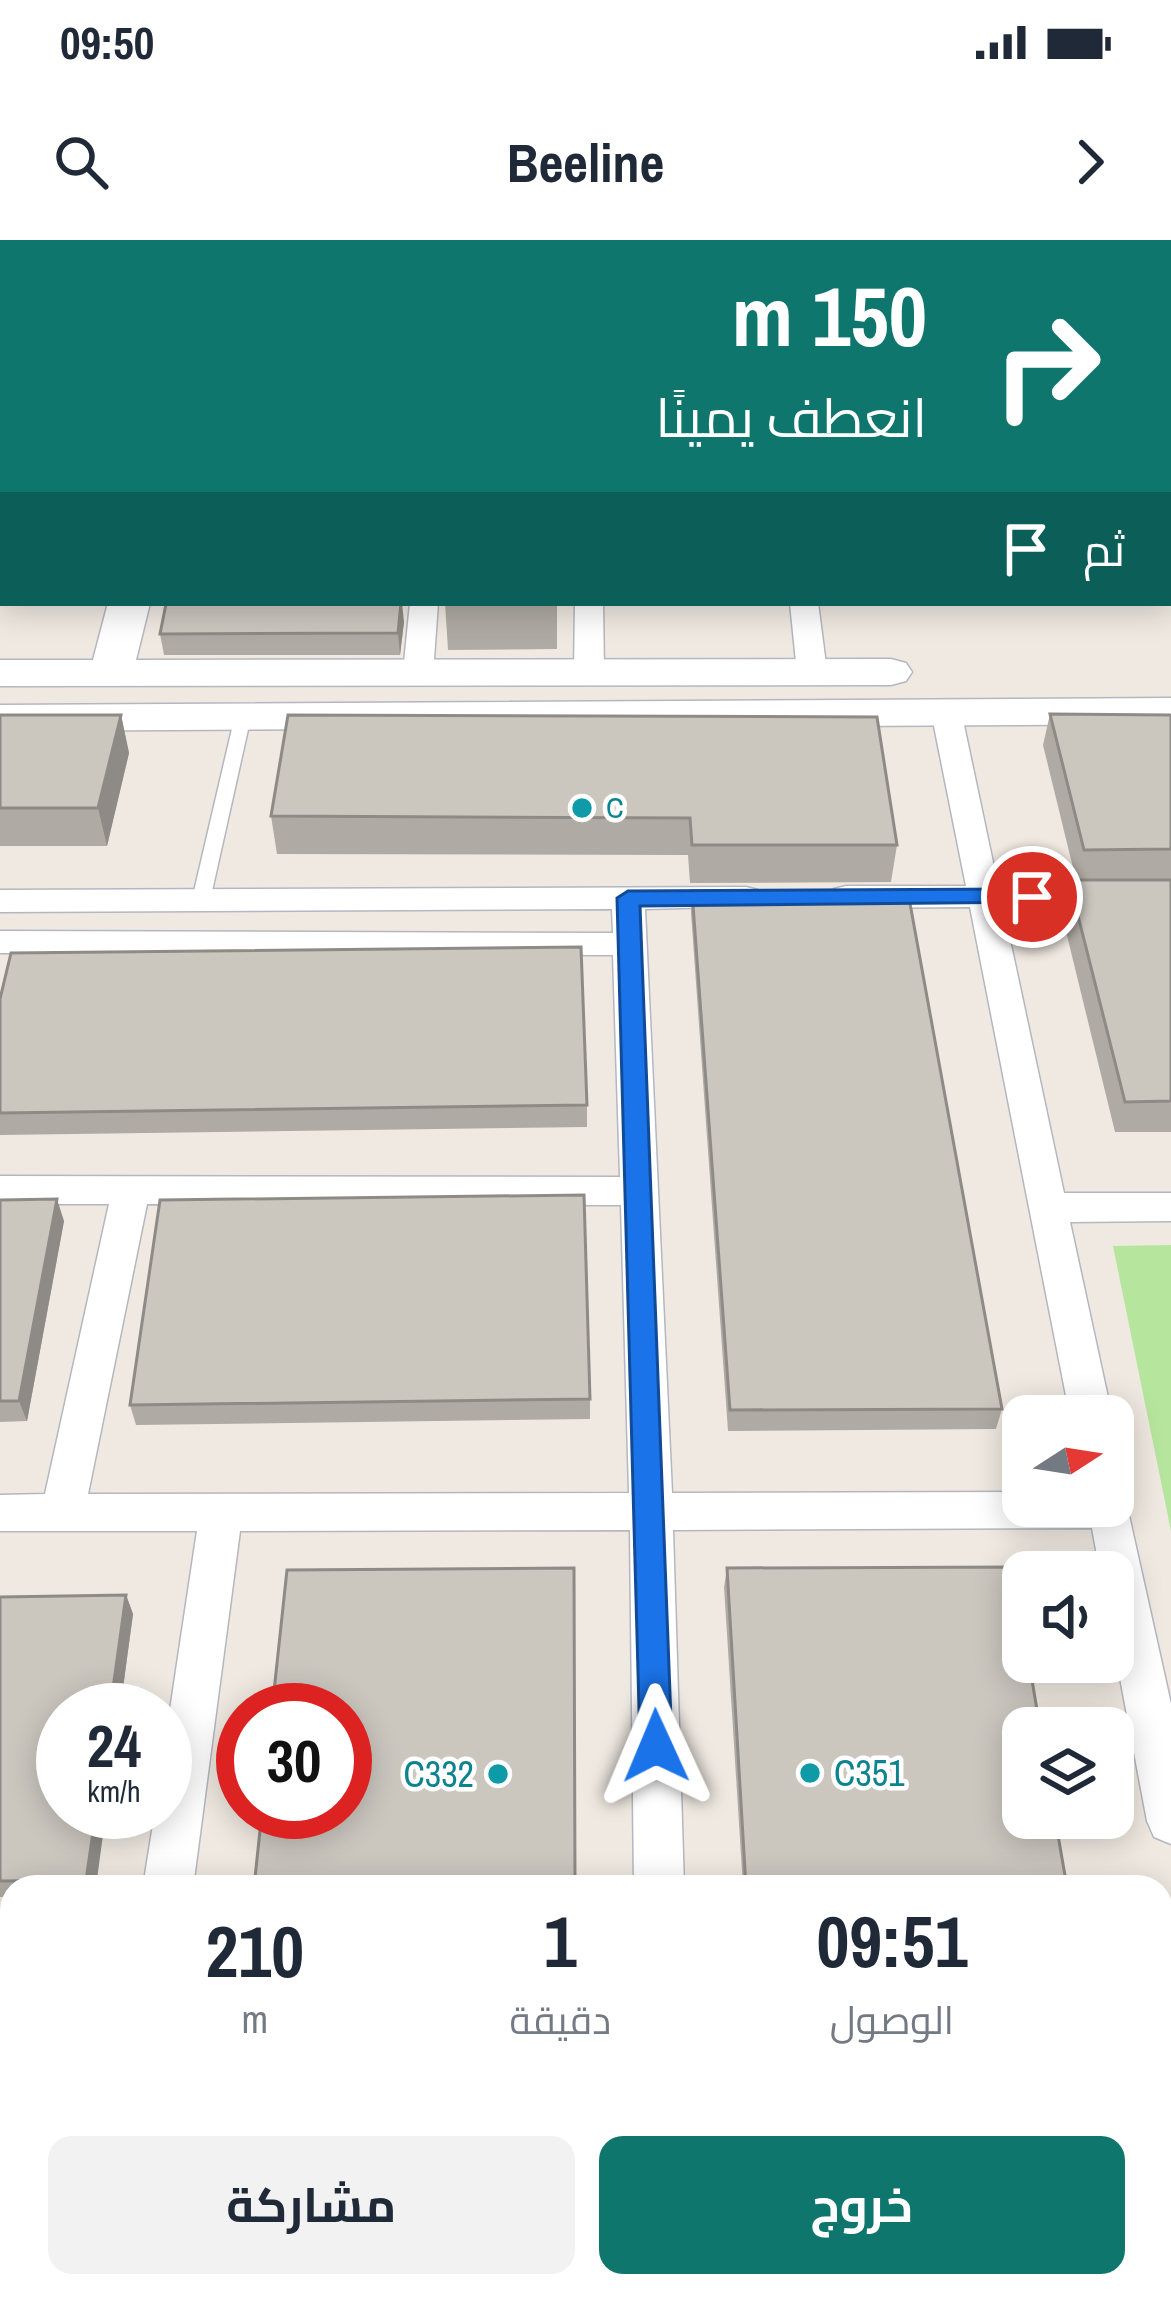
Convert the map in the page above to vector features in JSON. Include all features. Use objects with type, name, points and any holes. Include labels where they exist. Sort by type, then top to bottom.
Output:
[{"type":"main road","points":[[111,673],[128,606]]},
{"type":"main road","points":[[0,673],[1171,671]]},
{"type":"main road","points":[[0,718],[1171,710]]},
{"type":"street","points":[[418,673],[424,606]]},
{"type":"street","points":[[589,672],[590,606]]},
{"type":"street","points":[[804,606],[812,672]]},
{"type":"street","points":[[946,711],[1086,1395]]},
{"type":"street","points":[[819,898],[1171,896]]},
{"type":"street","points":[[628,898],[651,1511],[659,1875]]},
{"type":"street","points":[[0,901],[771,898]]},
{"type":"street","points":[[0,942],[630,944]]},
{"type":"street","points":[[0,1190],[638,1191]]},
{"type":"street","points":[[63,1513],[130,1190]]},
{"type":"street","points":[[1048,1208],[1171,1207]]},
{"type":"street","points":[[0,1513],[1002,1509]]},
{"type":"street","points":[[170,1875],[221,1512]]},
{"type":"street","points":[[1113,1527],[1163,1740],[1171,1821]]},
{"type":"lane","points":[[201,900],[243,716]]},
{"type":"green space","points":[[1171,1245],[1171,1531],[1113,1246]]},
{"type":"building","points":[[166,606],[401,606],[398,633],[160,634]]},
{"type":"building","points":[[1050,714],[1171,715],[1171,849],[1084,850]]},
{"type":"building","points":[[0,715],[121,715],[98,808],[0,808]]},
{"type":"building","name":"C","points":[[288,715],[877,717],[897,845],[692,845],[690,818],[271,816]]},
{"type":"building","points":[[1069,880],[1171,880],[1171,1101],[1125,1102]]},
{"type":"building","points":[[692,891],[899,891],[900,898],[909,898],[1002,1409],[730,1410]]},
{"type":"building","points":[[581,947],[587,1105],[0,1113],[0,999],[11,953]]},
{"type":"building","points":[[584,1195],[590,1399],[130,1405],[160,1200]]},
{"type":"building","points":[[57,1199],[19,1401],[0,1401],[0,1200]]},
{"type":"building","points":[[1002,1567],[1002,1683],[1032,1683],[1036,1707],[1002,1707],[1002,1839],[1059,1839],[1065,1875],[745,1875],[727,1568]]},
{"type":"building","points":[[574,1568],[575,1875],[255,1875],[259,1839],[372,1839],[372,1683],[275,1683],[287,1570]]},
{"type":"building","points":[[126,1595],[114,1683],[36,1683],[36,1839],[92,1839],[87,1875],[0,1875],[0,1597]]},
{"type":"place","name":"C","points":[[582,808]]},
{"type":"place","name":"C351","points":[[810,1773]]},
{"type":"place","name":"C332","points":[[498,1774]]},
{"type":"route","points":[[656,1746],[628,898],[1032,897]]}]
